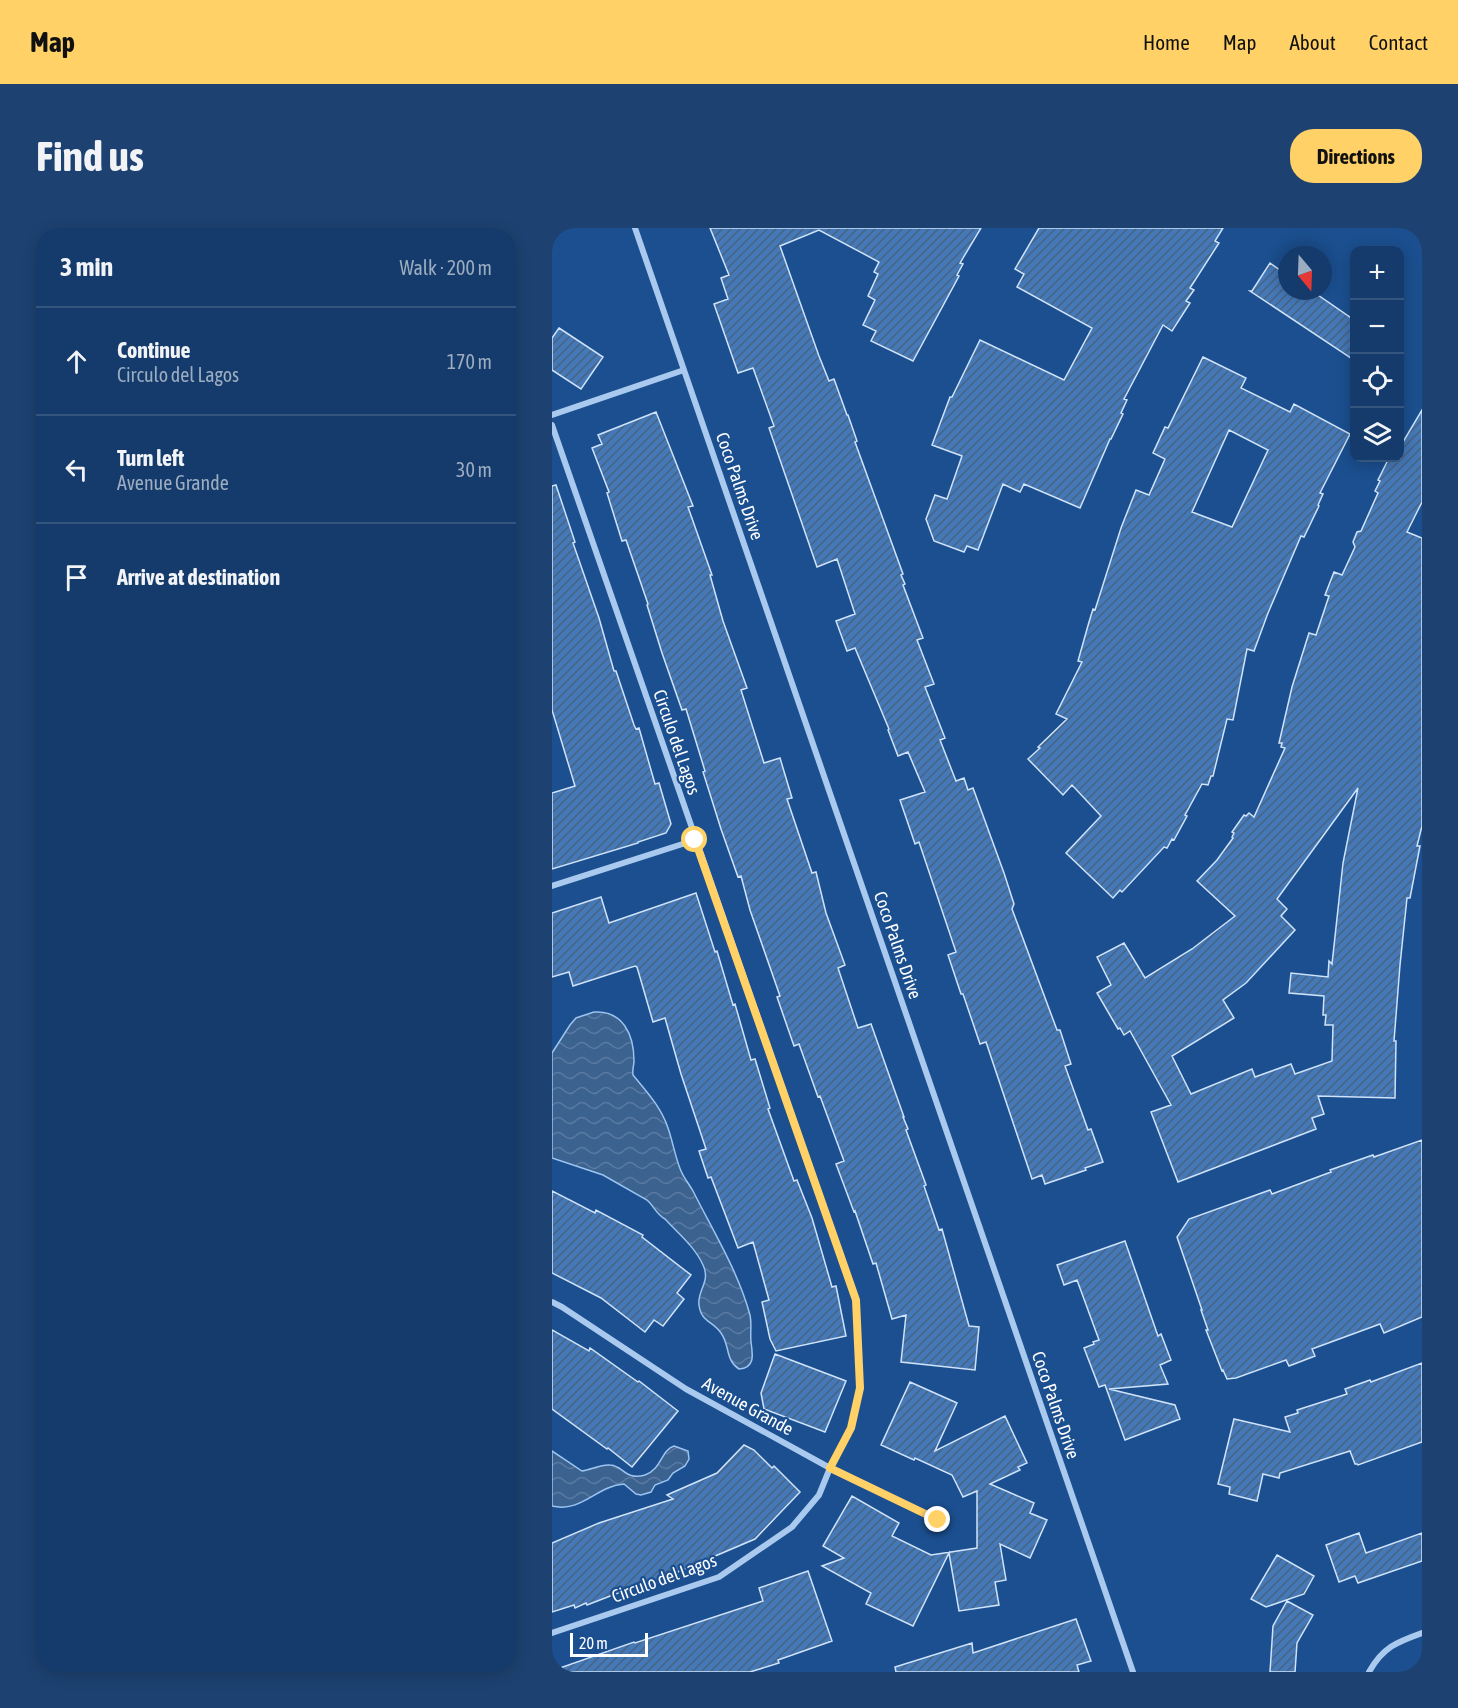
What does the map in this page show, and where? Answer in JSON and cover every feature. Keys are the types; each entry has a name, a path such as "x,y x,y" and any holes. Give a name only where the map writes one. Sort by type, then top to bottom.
{"street":[{"name":"Coco Palms Drive","path":"635,228 1132,1672"},
{"path":"552,415 684,370"},
{"name":"Circulo del Lagos","path":"552,425 856,1300 860,1388 851,1428 819,1495 792,1527 719,1576 552,1633"},
{"path":"552,886 695,840"},
{"name":"Avenue Grande","path":"552,1302 686,1389 830,1468 938,1520"},
{"path":"1369,1672 1377,1658 1398,1642 1422,1633"}],"water":[{"path":"594,1012 612,1015 625,1026 632,1042 633,1075 662,1113 681,1171 717,1236 739,1283 751,1322 752,1360 744,1368 739,1369 735,1365 721,1333 700,1311 699,1300 705,1281 705,1271 700,1258 686,1241 647,1200 603,1175 552,1158 552,1053 576,1018"},
{"path":"674,1446 688,1451 689,1459 685,1466 673,1473 668,1480 655,1485 651,1492 636,1494 624,1484 605,1489 572,1506 552,1506 552,1451 582,1471 610,1465 633,1476 638,1476 651,1472 666,1451"}],"building":[{"path":"710,228 981,228 960,263 963,264 957,275 959,276 913,361 871,341 876,331 863,325 875,300 868,296 878,274 874,272 879,262 819,230 780,246 829,381 834,379 848,415 857,441 855,442 903,574 901,575 905,584 903,585 923,638 917,640 934,684 925,687 945,738 940,740 956,781 964,778 968,790 973,788 1014,904 1012,909 1057,1030 1060,1030 1071,1064 1065,1066 1088,1130 1091,1129 1103,1162 1085,1168 1086,1170 1045,1184 1042,1175 1032,1179 986,1042 980,1044 963,994 961,994 948,955 956,952 919,842 915,844 900,800 925,792 908,752 898,756 855,648 847,651 836,621 855,614 837,559 817,567 769,428 774,426 753,368 738,373 714,304 728,299 721,278 729,275"},
{"path":"1039,228 1223,228 1215,241 1219,243 1190,288 1194,290 1186,301 1190,303 1172,331 1163,325 1124,399 1127,400 1121,413 1123,414 1080,508 1024,484 1020,492 1003,484 978,550 967,546 964,552 934,541 926,519 935,495 947,499 962,456 932,445 950,397 980,340 1064,380 1092,328 1017,287 1024,274 1015,269"},
{"path":"1270,263 1278,269 1278,300 1325,300 1350,317 1350,357 1250,291"},
{"path":"559,328 603,357 581,389 552,370 552,338"},
{"path":"1203,357 1246,378 1241,388 1290,412 1294,404 1350,434 1320,493 1323,494 1319,506 1304,537 1301,536 1254,651 1247,649 1233,720 1227,719 1213,776 1208,785 1202,784 1174,840 1172,839 1167,848 1164,847 1122,892 1120,890 1113,898 1066,853 1101,816 1072,785 1063,795 1028,759 1067,719 1056,714 1082,662 1078,661 1093,609 1095,610 1121,528 1136,490 1149,495 1165,459 1153,453 1165,427 1168,428","holes":["1229,430 1268,450 1232,527 1192,512"]},
{"path":"1422,410 1422,502 1407,532 1422,538 1422,826 1410,898 1407,898 1400,965 1394,1041 1396,1041 1395,1098 1318,1096 1324,1114 1312,1118 1316,1129 1178,1182 1151,1112 1171,1105 1130,1031 1124,1035 1120,1028 1118,1029 1097,993 1111,985 1097,957 1124,943 1145,978 1192,949 1235,916 1197,881 1217,860 1233,838 1234,833 1232,832 1244,815 1249,813 1254,817 1285,748 1281,747 1282,743 1279,743 1292,687 1309,633 1316,635 1329,596 1325,595 1334,572 1342,575 1355,547 1353,542 1357,532 1361,531 1378,493 1375,491 1380,481 1378,480 1387,462 1404,462 1404,440","holes":["1358,788 1343,863 1332,964 1329,961 1328,977 1291,973 1289,993 1324,996 1325,1025 1333,1025 1332,1061 1295,1074 1291,1064 1255,1077 1252,1069 1191,1094 1172,1056 1234,1018 1223,1000 1246,983 1295,930 1281,916 1287,909 1277,899"]},
{"path":"656,412 693,506 688,507 712,575 710,575 723,621 747,688 741,690 764,763 780,758 792,798 787,799 812,873 816,872 826,913 845,965 838,968 858,1028 871,1024 908,1129 906,1130 939,1230 942,1229 969,1326 979,1327 975,1370 901,1362 906,1315 892,1319 876,1263 873,1264 836,1164 844,1161 799,1044 794,1046 741,876 738,877 721,829 686,709 682,710 626,540 622,541 607,493 609,492 592,448 602,444 598,435"},
{"path":"556,485 614,671 616,671 634,725 636,729 639,728 655,784 659,783 671,824 666,833 552,869 552,793 575,786 552,710 552,486"},
{"path":"696,893 733,1005 735,1004 751,1060 755,1059 770,1108 768,1109 794,1181 797,1180 812,1218 832,1287 836,1286 846,1336 776,1351 770,1339 762,1302 769,1300 753,1242 738,1248 711,1177 708,1178 699,1151 706,1149 665,1018 653,1022 637,967 573,986 569,972 552,977 552,913 601,897 609,923"},
{"path":"1422,1140 1422,1317 1384,1333 1380,1324 1312,1349 1315,1356 1289,1366 1286,1360 1236,1378 1227,1379 1206,1330 1208,1330 1202,1310 1177,1237 1189,1219 1270,1190 1272,1194 1331,1172 1330,1170"},
{"path":"552,1191 595,1213 596,1210 643,1235 642,1237 691,1275 677,1293 684,1299 663,1326 654,1320 645,1332 601,1298 552,1273"},
{"path":"1125,1241 1158,1336 1161,1334 1171,1360 1160,1365 1168,1384 1109,1389 1175,1405 1180,1419 1125,1440 1105,1385 1099,1387 1084,1348 1099,1340 1077,1280 1064,1285 1057,1265"},
{"path":"552,1330 589,1351 590,1348 678,1411 632,1467 552,1409"},
{"path":"775,1354 846,1381 825,1432 764,1409 761,1393"},
{"path":"1422,1363 1422,1442 1358,1465 1355,1464 1350,1451 1280,1473 1279,1478 1263,1474 1257,1501 1229,1494 1230,1487 1218,1484 1234,1419 1290,1432 1285,1417 1298,1413 1297,1410 1347,1394 1345,1389"},
{"path":"910,1382 957,1403 935,1451 1005,1416 1027,1463 1018,1467 1020,1470 990,1484 1034,1503 1030,1513 1047,1520 1030,1558 1000,1544 1006,1580 995,1582 999,1605 959,1611 949,1553 913,1626 866,1604 871,1593 822,1566 844,1558 823,1546 852,1496 899,1523 892,1536 931,1555 977,1548 977,1491 963,1497 952,1475 881,1445"},
{"path":"744,1445 754,1450 772,1468 774,1466 800,1492 755,1539 638,1590 636,1586 587,1605 586,1603 575,1608 574,1605 552,1612 552,1543 599,1523 673,1499 667,1495 717,1473"},
{"path":"1359,1533 1366,1553 1422,1533 1422,1561 1358,1583 1355,1576 1339,1582 1326,1545"},
{"path":"1277,1555 1314,1576 1304,1594 1266,1607 1251,1599"},
{"path":"808,1571 832,1641 778,1660 779,1663 750,1672 557,1672 557,1669 634,1642 763,1601 759,1588"},
{"path":"1287,1601 1313,1615 1297,1643 1295,1672 1270,1672 1273,1626"},
{"path":"1076,1619 1091,1661 1077,1665 1079,1672 896,1672 895,1667 972,1643 973,1653"}],"route":[{"path":"695,840 856,1300 860,1388 851,1428 830,1468 938,1520"}]}
